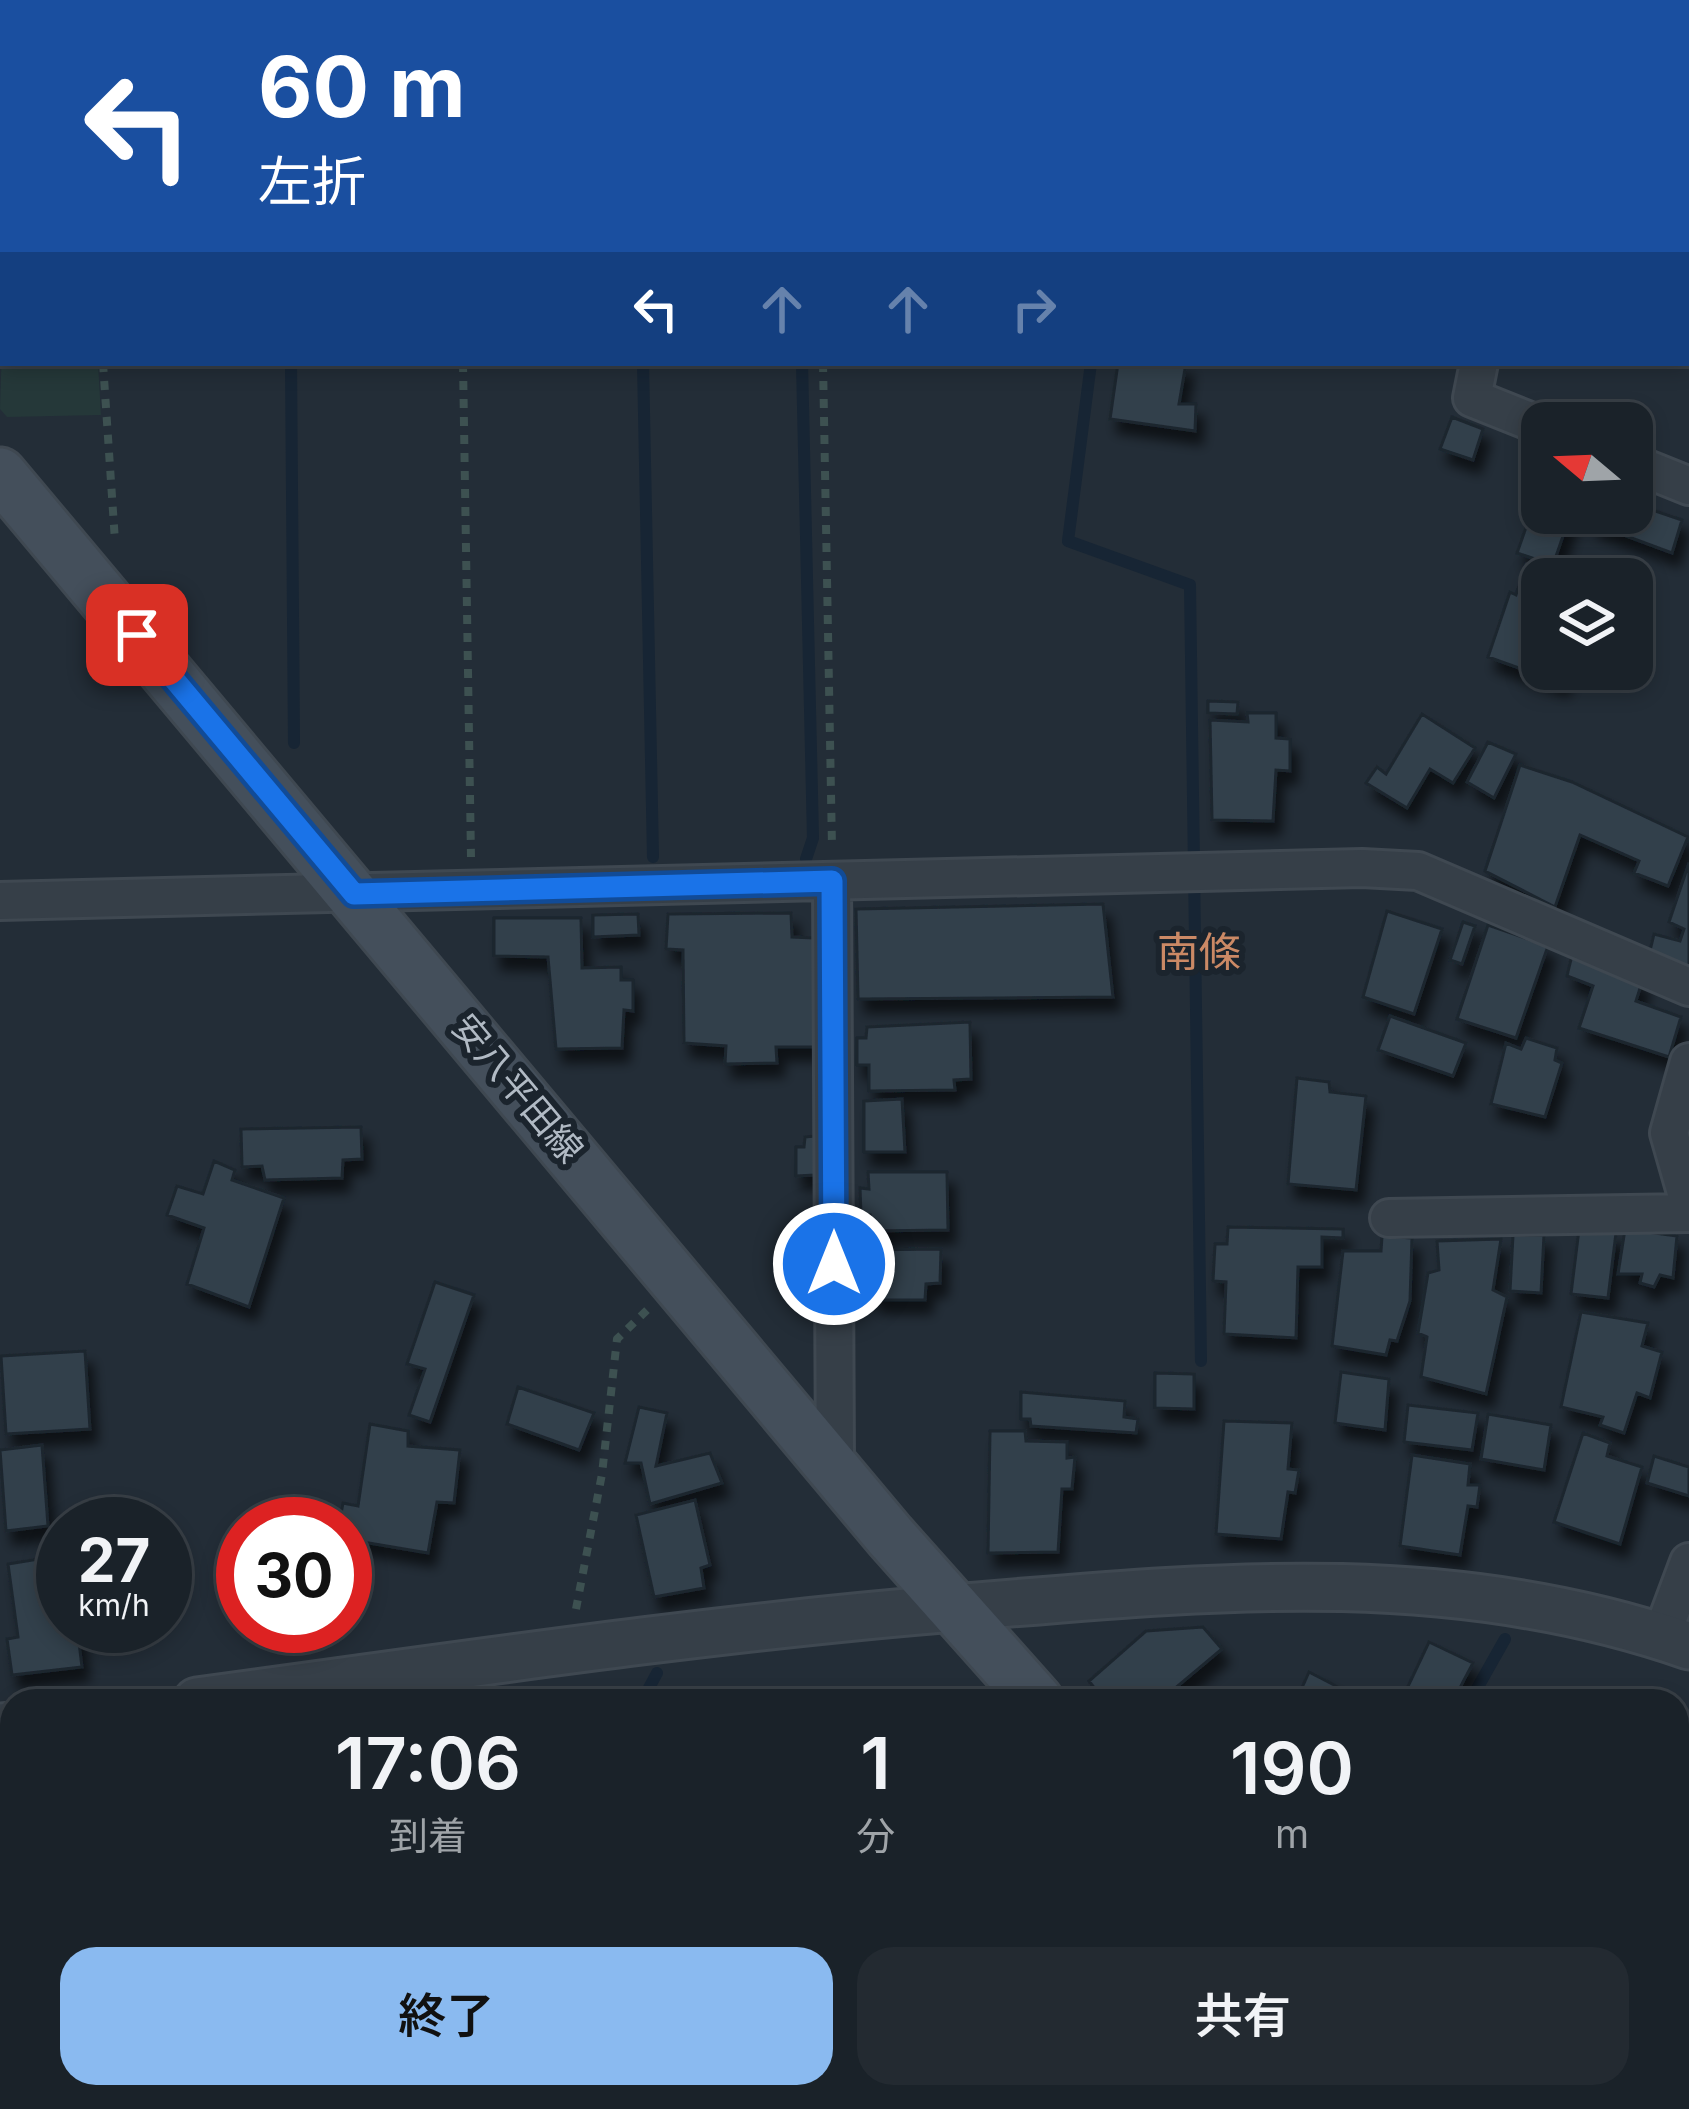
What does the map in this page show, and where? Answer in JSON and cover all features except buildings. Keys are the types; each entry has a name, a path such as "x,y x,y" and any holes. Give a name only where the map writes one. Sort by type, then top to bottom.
{"main road":[{"name":"安八平田線","path":"0,474 953,1608 1026,1689"}],"street":[{"path":"1478,366 1472,398 1521,418"},
{"path":"1653,471 1689,486"},
{"path":"0,901 1362,868 1418,872 1689,987"},
{"path":"832,881 835,1463"},
{"path":"1689,1062 1669,1133 1689,1202"},
{"path":"1390,1218 1689,1213"},
{"path":"298,1689 818,1618 1213,1587 1400,1588 1530,1601 1675,1642 1689,1562"}],"path":[{"path":"86,572 115,544 104,366"},
{"path":"463,366 472,888"},
{"path":"823,366 832,881"},
{"path":"568,1652 602,1474 617,1339 683,1283"}],"shaded area":[{"path":"1,366 98,366 101,415 7,417 0,409"}],"waterway":[{"path":"291,366 294,743"},
{"path":"643,366 653,857"},
{"path":"802,366 813,838 806,859"},
{"path":"1091,366 1068,541 1190,585 1201,1361"},
{"path":"1477,1689 1505,1639"},
{"path":"648,1689 657,1673"}],"district":[{"name":"南條","path":"1199,952"}],"route":[{"path":"137,635 354,894 832,881 834,1264"}]}
